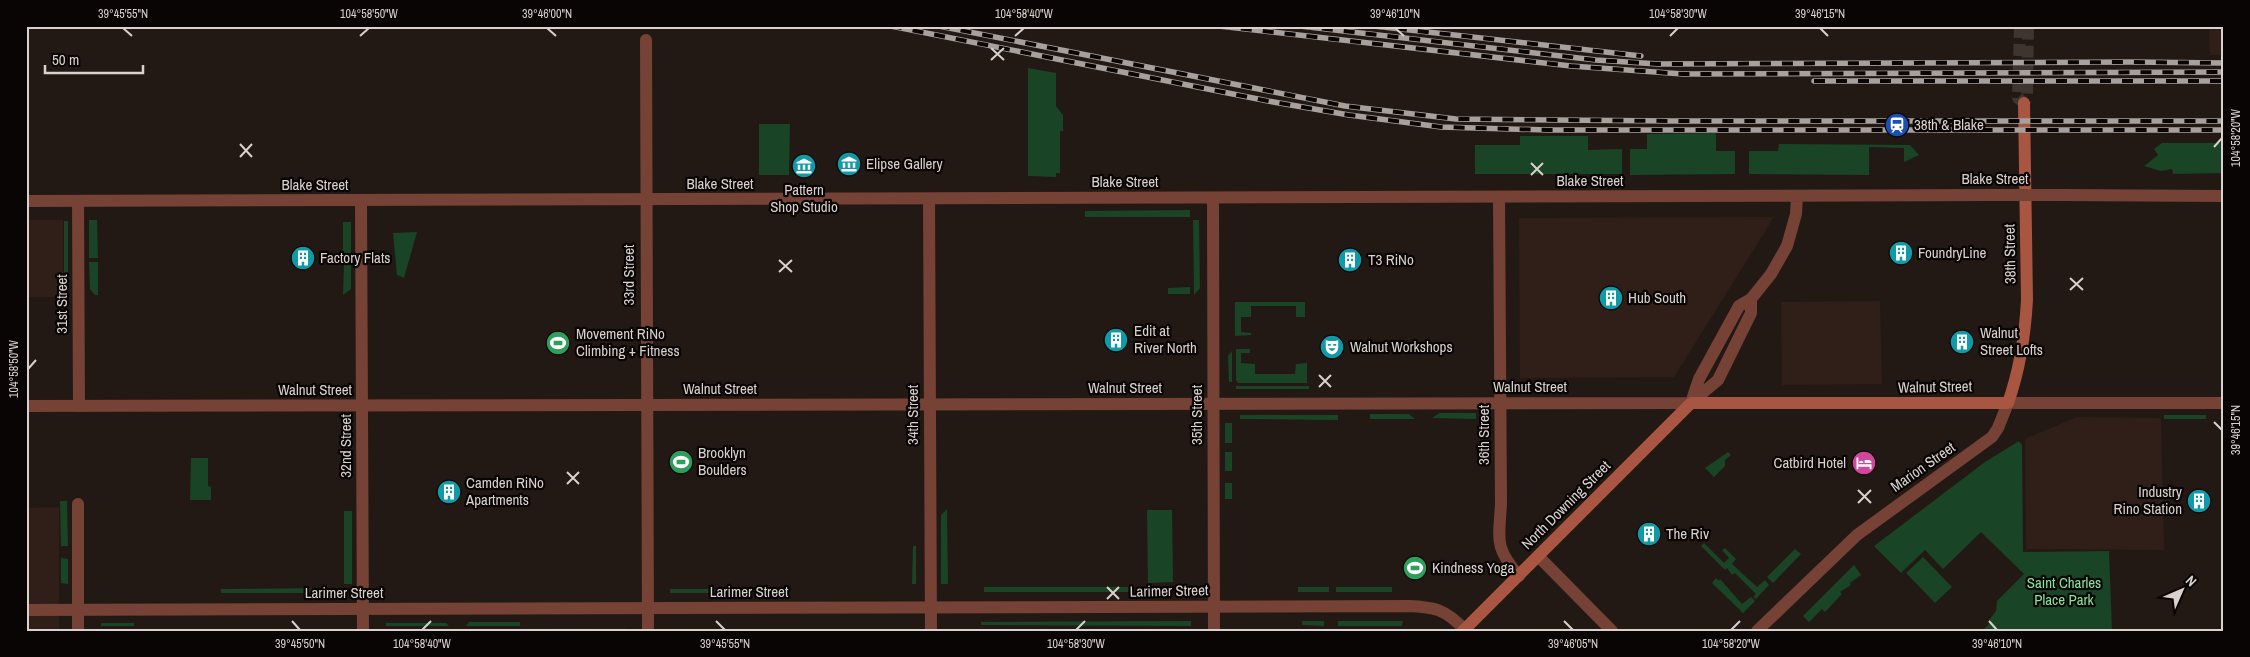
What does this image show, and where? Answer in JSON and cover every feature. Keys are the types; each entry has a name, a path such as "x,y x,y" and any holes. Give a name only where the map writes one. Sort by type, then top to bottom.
{"main road":[{"name":"38th Street","path":"2008,403 2020,368 2026,332 2024,103"},
{"name":"Walnut Street","path":"1691,403 2008,403"},
{"name":"North Downing Street","path":"1464,630 1691,403"}],"street":[{"name":"33rd Street","path":"646,40 645,200 648,631"},
{"name":"Blake Street","path":"26,202 1994,195 2224,196"},
{"name":"North Downing Street","path":"1691,403 1699,379 1739,306 1751,299 1771,274 1787,246 1796,214 1798,196"},
{"name":"36th Street","path":"1500,197 1499,540 1501,552 1519,576"},
{"name":"35th Street","path":"1213,198 1214,631"},
{"name":"34th Street","path":"928,200 931,631"},
{"name":"31st Street","path":"78,201 79,406"},
{"name":"32nd Street","path":"361,201 363,631"},
{"name":"Walnut Street","path":"26,406 1691,403"},
{"name":"Walnut Street","path":"2008,403 2224,403"},
{"name":"Marion Street","path":"1757,631 1857,535 1992,437 1998,428 2008,403"},
{"path":"78,504 78,631"},
{"path":"1538,556 1612,631"},
{"name":"Larimer Street","path":"26,610 1427,607 1445,612 1464,630"}],"shaded area":[{"path":"2209,26 2224,26 2224,55 2210,55"},
{"name":"Hub South","path":"1774,217 1674,377 1520,378 1519,218"},
{"path":"26,220 63,220 63,297 26,297"},
{"path":"1880,301 1882,384 1782,385 1781,302"},
{"path":"2077,417 2161,418 2164,550 2026,549 2025,439"},
{"path":"59,507 59,631 26,631 26,508"},
{"path":"626,628 626,631 387,631 387,629"}],"green space":[{"path":"1028,68 1056,73 1056,106 1063,115 1063,131 1060,131 1060,173 1056,173 1056,177 1028,176"},
{"path":"759,124 790,124 789,175 759,175"},
{"path":"1716,133 1716,151 1735,151 1735,174 1630,175 1630,149 1647,149 1647,134"},
{"path":"1520,136 1588,136 1588,150 1622,149 1622,174 1475,174 1475,145 1520,145"},
{"path":"2162,143 2224,143 2224,173 2173,174 2172,169 2161,171 2144,166 2158,155 2154,149"},
{"path":"1779,144 1910,145 1919,155 1904,162 1904,148 1869,147 1869,175 1749,174 1749,151 1778,151"},
{"path":"1190,210 1190,217 1085,217 1085,211"},
{"path":"89,220 97,220 98,258 89,258"},
{"path":"1193,220 1199,220 1200,288 1194,295"},
{"path":"64,221 68,221 68,296 64,296"},
{"path":"343,222 351,222 351,254 343,254"},
{"path":"417,232 404,278 397,275 393,233"},
{"path":"89,262 98,262 98,295 95,295 90,289"},
{"path":"344,265 351,265 351,289 343,295"},
{"path":"1190,287 1190,294 1168,294 1168,288"},
{"path":"1235,302 1305,302 1305,317 1296,317 1296,306 1251,306 1251,317 1241,317 1241,332 1251,333 1251,335 1235,336"},
{"path":"1236,349 1250,349 1250,353 1241,353 1241,363 1255,364 1255,374 1295,374 1296,364 1307,363 1307,383 1238,383 1236,380"},
{"path":"1232,351 1232,382 1229,382 1228,356"},
{"path":"1236,386 1309,386 1309,389 1236,389"},
{"path":"1440,413 1476,413 1476,419 1432,418"},
{"path":"1370,414 1409,414 1415,419 1370,419"},
{"path":"1240,415 1338,415 1338,420 1240,419"},
{"path":"2164,415 2206,415 2206,419 2164,419"},
{"path":"1225,423 1232,423 1232,443 1225,443"},
{"name":"Saint Charles Place Park","path":"2019,441 2022,445 2023,552 2109,551 2112,631 1986,631 1984,629 1991,622 1989,620 1996,611 1997,601 2024,574 1981,532 1943,569 1925,550 1901,573 1874,546 1985,462"},
{"path":"1225,452 1232,452 1232,471 1225,471"},
{"path":"1728,452 1731,455 1725,460 1725,466 1714,477 1705,468"},
{"path":"191,458 208,458 208,486 211,487 211,500 190,500"},
{"path":"1225,483 1232,483 1232,499 1225,499"},
{"path":"60,501 67,501 68,546 61,546"},
{"path":"947,509 948,584 941,584 941,515"},
{"path":"1147,510 1172,510 1173,582 1148,583"},
{"path":"344,511 352,511 352,584 344,584"},
{"path":"1704,543 1724,563 1729,558 1722,550 1725,548 1736,559 1732,564 1757,587 1765,580 1769,585 1756,599 1753,597 1756,594 1735,573 1732,575 1727,568 1725,570 1701,546"},
{"path":"913,546 916,546 916,584 912,584"},
{"path":"1795,549 1801,554 1773,583 1767,577"},
{"path":"1923,557 1952,587 1935,603 1906,573"},
{"path":"61,558 68,559 68,584 61,583"},
{"path":"1854,565 1861,575 1840,592 1842,594 1825,612 1822,609 1809,622 1803,616"},
{"path":"1716,578 1719,581 1720,579 1742,604 1751,597 1755,601 1743,613 1712,583"},
{"path":"984,587 1132,587 1130,592 984,592"},
{"path":"1298,587 1329,587 1329,592 1298,592"},
{"path":"1336,587 1392,587 1392,592 1336,592"},
{"path":"332,588 332,593 221,593 221,589"},
{"path":"670,589 730,589 733,593 670,593"},
{"path":"1191,621 1191,626 981,625 981,622"},
{"path":"1302,621 1324,621 1324,626 1302,625"},
{"path":"1338,621 1403,621 1402,626 1338,626"},
{"path":"469,622 520,622 520,626 466,626"},
{"path":"101,623 134,623 134,626 101,626"},
{"path":"386,623 446,623 449,626 386,626"}],"tunnel":[{"path":"2020,26 2018,98 2024,103 2027,98 2028,26"}],"railway":[{"path":"891,26 1268,101 1349,115 1441,127 1547,130 2224,130"},
{"path":"939,26 1345,106 1456,119 2224,121"},
{"path":"1219,26 1571,66 1683,74 2224,72"},
{"path":"1300,26 1596,60 1658,64 2224,63"},
{"path":"1374,26 1641,56"},
{"path":"1814,81 2224,81"}],"place":[{"name":"38th & Blake","path":"1897,125"},
{"name":"Elipse Gallery","path":"849,164"},
{"name":"Pattern Shop Studio","path":"804,166"},
{"name":"FoundryLine","path":"1901,253"},
{"name":"Factory Flats","path":"303,258"},
{"name":"T3 RiNo","path":"1350,260"},
{"name":"Hub South","path":"1611,298"},
{"name":"Edit at River North","path":"1116,340"},
{"name":"Walnut Street Lofts","path":"1962,342"},
{"name":"Movement RiNo Climbing + Fitness","path":"558,343"},
{"name":"Walnut Workshops","path":"1332,347"},
{"name":"Brooklyn Boulders","path":"681,462"},
{"name":"Catbird Hotel","path":"1864,463"},
{"name":"Camden RiNo Apartments","path":"449,492"},
{"name":"Industry Rino Station","path":"2199,501"},
{"name":"The Riv","path":"1649,534"},
{"name":"Kindness Yoga","path":"1415,568"}]}
